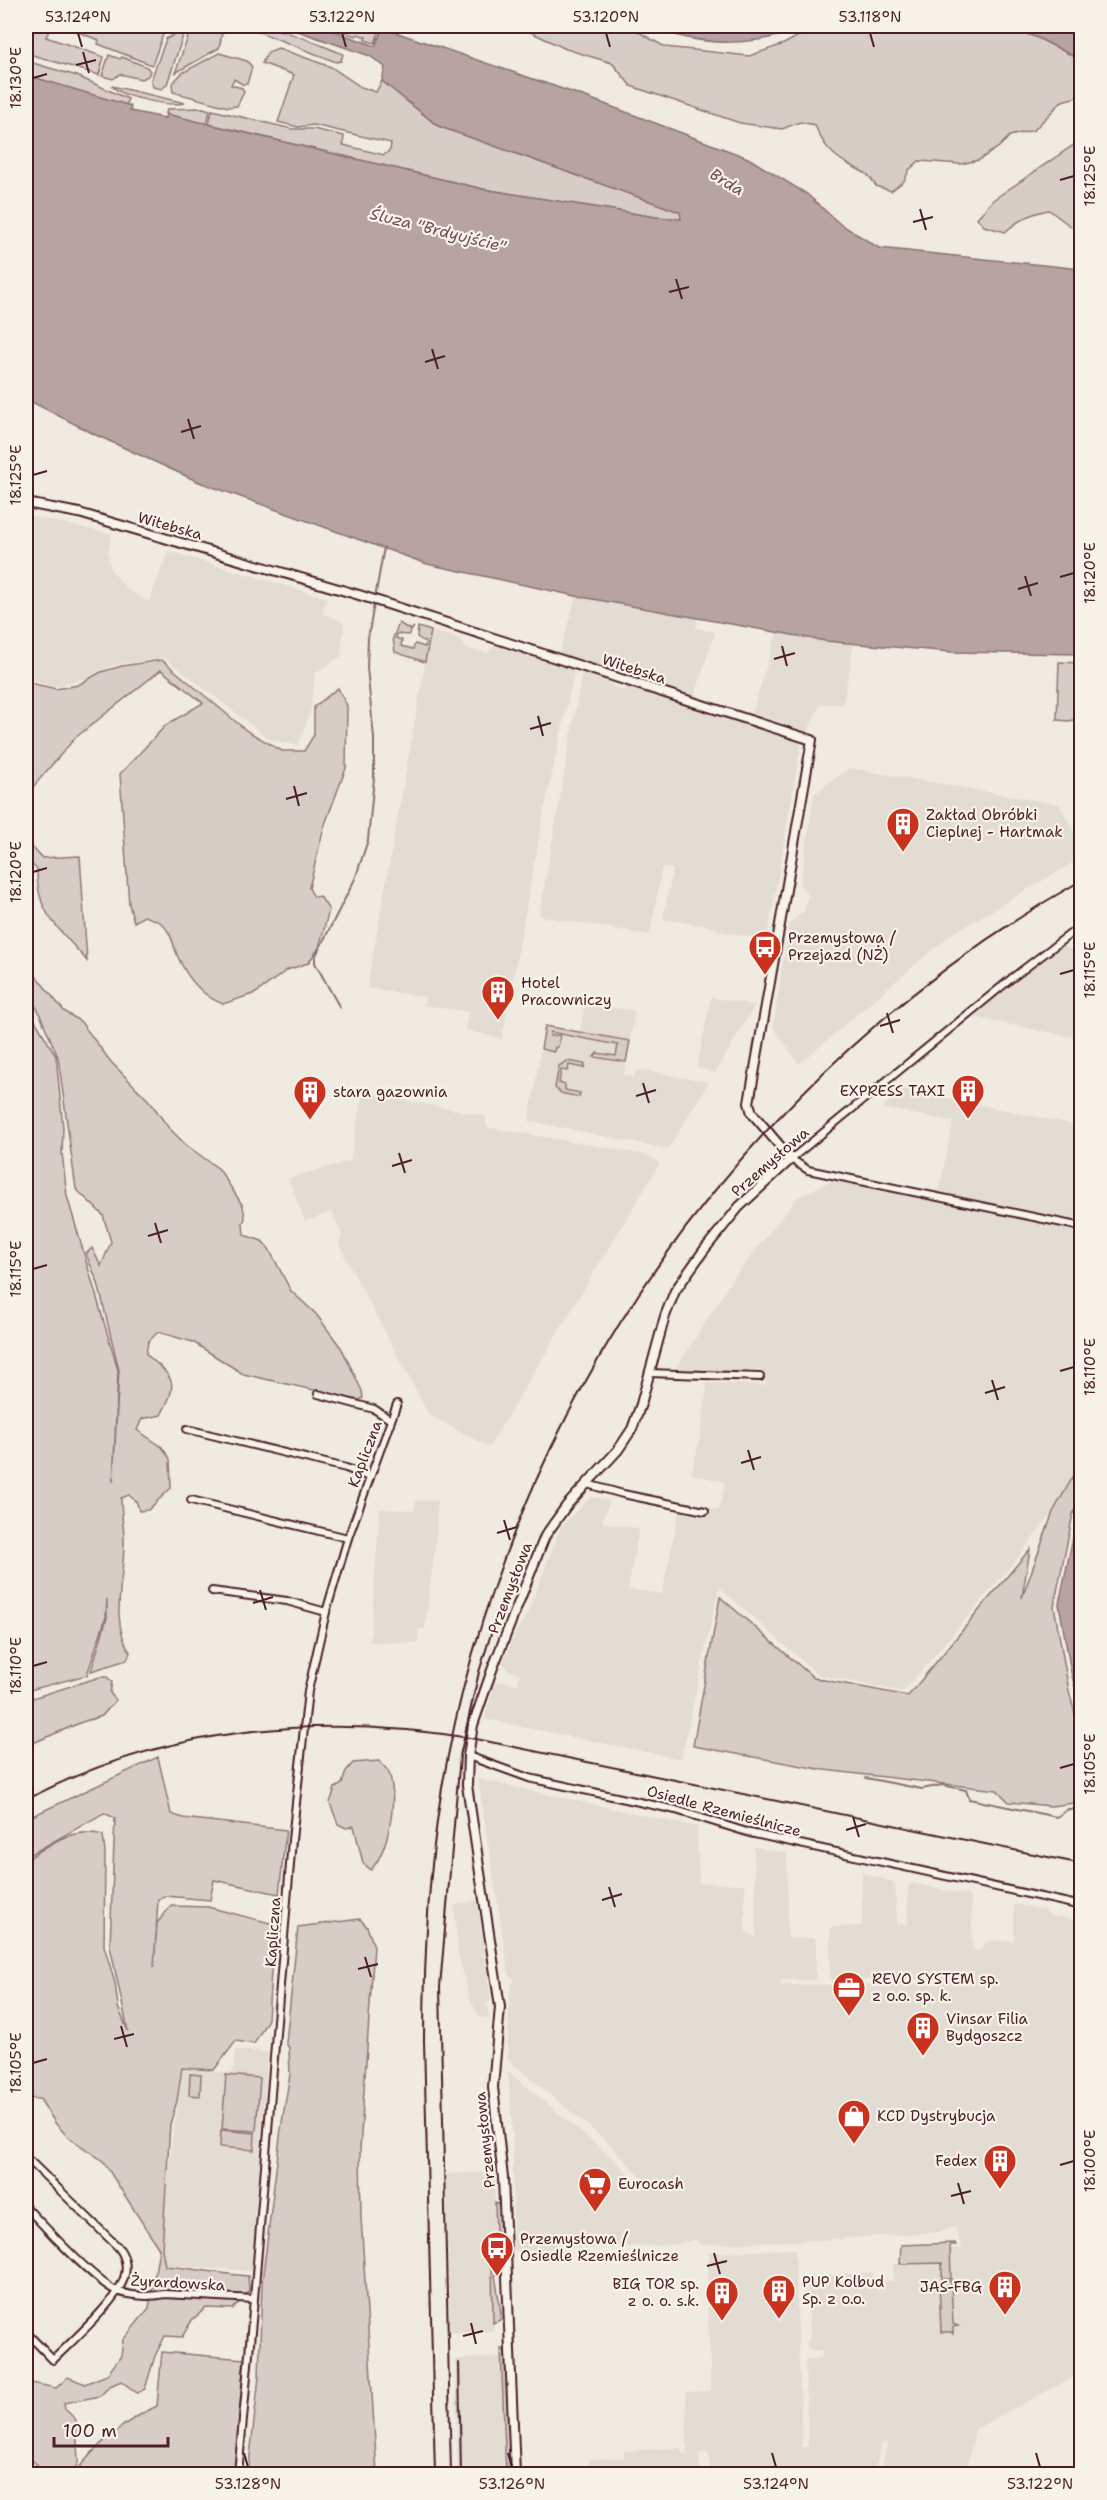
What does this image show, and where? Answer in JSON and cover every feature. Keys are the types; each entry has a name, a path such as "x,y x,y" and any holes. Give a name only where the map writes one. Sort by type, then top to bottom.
{"main road":[{"path":"26,2467 31,2475"}],"street":[{"name":"Witebska","path":"26,503 80,513 386,603 812,740 749,1103 752,1113 791,1159"},
{"name":"Przemysłowa","path":"514,2475 503,2178 492,2087 500,2007 468,1796 468,1756 473,1725 489,1679 534,1559 550,1527 626,1441 637,1417 665,1316 682,1280 739,1207 791,1159 1012,978 1082,925"},
{"path":"791,1159 808,1170 1082,1227"},
{"path":"649,1373 760,1377"},
{"path":"318,1394 374,1409 391,1420"},
{"name":"Kapliczna","path":"238,2475 295,1802 308,1691 326,1612 348,1538 397,1404"},
{"path":"187,1429 346,1468 369,1477"},
{"path":"587,1484 705,1512"},
{"path":"191,1500 348,1538"},
{"path":"212,1590 287,1600 326,1612"},
{"name":"Osiedle Rzemieślnicze","path":"468,1756 529,1778 676,1810 750,1833 1082,1906"},
{"path":"26,2164 30,2161 122,2252 126,2271 117,2292 53,2360 26,2332"},
{"name":"Żyrardowska","path":"26,2207 92,2272 117,2292 154,2296 165,2294 254,2299"}],"shaded area":[{"path":"26,26 51,26 46,37 104,57 99,75 26,53"},
{"path":"62,26 157,26 165,29 152,65 98,44 99,40"},
{"path":"192,26 204,26 204,28 222,34 219,48 175,73"},
{"path":"244,26 270,28 294,35 343,54 341,61 336,62"},
{"path":"327,26 381,26 375,43 365,40 366,37 358,34 356,36"},
{"path":"518,26 628,26 665,47 749,56 784,44 816,26 1006,26 1038,38 1081,60 1081,96 1062,101 1034,130 1010,136 999,147 979,160 961,164 919,161 909,170 904,181 891,191 876,186 867,174 837,157 824,143 815,125 800,122 782,129 740,123 631,86 612,63 566,49"},
{"path":"177,33 183,36 167,84 162,89 153,87 151,80 166,39"},
{"path":"278,48 331,67 361,87 376,92 382,81 438,126 681,212 681,219 483,189 209,124 212,110 292,129 313,129 344,136 343,145 384,155 390,150 391,143 314,125 298,127 278,122 294,75 262,63 268,52"},
{"path":"219,53 247,61 252,67 247,84 234,79 231,85 242,88 244,92 237,106 228,107 173,92 172,84 182,73"},
{"path":"109,55 120,59 122,57 147,67 150,71 148,76 141,79 120,74 113,79 102,76"},
{"path":"26,61 77,76 128,99 126,105 26,75"},
{"path":"112,86 185,103 168,104 146,100 125,94"},
{"path":"203,108 210,110 207,124 166,114 167,109"},
{"path":"1081,140 1081,234 1049,210 1026,218 1005,232 984,226 977,218 993,200"},
{"path":"26,515 112,534 108,553 111,570 127,589 149,602 168,551 327,598 322,614 336,618 344,624 341,656 315,674 311,709 298,746 269,739 165,658 120,664 100,670 88,678 52,687 26,678"},
{"path":"576,597 698,618 696,628 715,632 695,696 559,654"},
{"path":"399,623 410,630 414,627 408,635 397,634 396,638 402,640 401,646 413,649 415,644 425,647 426,643 417,637 418,627 431,631 425,662 395,652 393,638"},
{"path":"431,631 460,639 465,648 487,653 495,646 572,669 574,673 544,811 502,1039 465,1030 468,1012 424,1005 425,997 367,988"},
{"path":"777,632 854,644 843,704 820,704 808,732 752,713"},
{"path":"162,660 247,731 282,751 304,751 314,735 314,707 338,688 347,706 346,768 324,827 309,888 314,897 320,896 329,910 319,948 308,963 287,970 256,993 223,1004 208,996 191,979 178,957 170,935 161,923 144,916 134,922 129,904 120,774 166,725 203,703 161,670 75,738 26,795 26,682 56,689 78,685 101,672 122,666"},
{"path":"1059,662 1081,663 1081,718 1069,721 1057,720"},
{"path":"582,673 608,680 613,687 622,690 628,687 797,740 801,746 767,940 718,931 718,928 663,919 673,869 662,867 650,935 539,916"},
{"path":"849,768 1059,804 1081,845 1081,858 950,935 799,1064 773,1027 789,924 805,910 808,894 800,885 814,794"},
{"path":"26,840 42,858 80,856 87,961 59,930 45,910 38,885 37,869 26,860"},
{"path":"1063,946 1081,953 1081,1039 972,1017 1054,950"},
{"path":"28,966 64,1011 81,1022 111,1062 151,1103 168,1127 186,1145 219,1169 243,1206 244,1235 262,1241 269,1249 291,1291 316,1314 342,1349 362,1391 363,1398 358,1400 243,1374 193,1342 158,1332 148,1342 146,1354 168,1375 172,1387 161,1415 142,1419 137,1430 162,1447 170,1459 171,1488 148,1510 139,1511 137,1503 129,1495 121,1498 124,1550 119,1610 120,1625 130,1652 127,1660 91,1671 107,1618 107,1599 106,1617 87,1675 26,1691 26,1005 56,1056 67,1196 118,1370 113,1482 119,1370 98,1283 86,1254 92,1248 101,1266 111,1242 103,1215 76,1189 58,1057 38,1010 26,989 26,967"},
{"path":"711,997 755,1005 715,1073 697,1067"},
{"path":"585,1003 635,1011 624,1075 634,1077 636,1071 642,1070 709,1082 668,1149 529,1121 545,1026 580,1032"},
{"path":"545,1026 630,1041 626,1062 594,1057 597,1053 616,1056 618,1045 551,1032 550,1036 560,1035 558,1047 555,1047 554,1052 541,1049"},
{"path":"567,1061 585,1064 584,1068 569,1065 568,1071 561,1070 559,1083 565,1085 565,1090 580,1093 579,1097 561,1093 555,1088 559,1066"},
{"path":"900,1088 1081,1126 1081,1463 1053,1512 1011,1566 903,1692 818,1675 719,1587 681,1759 484,1719 495,1684 501,1681 518,1684 520,1673 508,1670 503,1663 515,1633 527,1614 561,1527 588,1499 591,1497 610,1500 602,1522 639,1529 628,1589 662,1594 679,1511 705,1517 708,1508 719,1510 725,1482 691,1474 700,1439 707,1387 705,1383 767,1385 760,1369 738,1373 675,1370 732,1280 797,1198 834,1179 913,1196 939,1190 953,1122 882,1108"},
{"path":"363,1092 486,1116 486,1127 648,1155 660,1163 489,1447 429,1415 344,1255 339,1243 342,1235 332,1212 305,1221 288,1178 350,1161"},
{"path":"1078,1468 1081,1469 1081,1500 1073,1514 1054,1606 1069,1691 1081,1736 1081,1802 1051,1806 1009,1802 997,1790 824,1770 693,1746 720,1597 814,1678 908,1696 1030,1549 1022,1598 1053,1512"},
{"path":"416,1501 437,1501 437,1529 425,1629 418,1629 418,1643 370,1642 380,1509 414,1510"},
{"path":"100,1677 107,1677 112,1682 110,1693 116,1700 102,1716 26,1746 26,1700"},
{"path":"158,1757 171,1814 183,1818 286,1830 279,1894 214,1880 210,1900 165,1896 158,1899 154,1967 157,1923 171,1906 208,1907 274,1924 268,2019 254,2044 236,2041 214,2070 182,2068 177,2101 170,2124 162,2249 165,2266 248,2276 249,2291 233,2309 206,2308 192,2320 182,2337 165,2336 155,2356 145,2389 137,2393 121,2381 110,2386 100,2396 64,2403 65,2409 76,2420 78,2463 72,2474 45,2474 26,2453 26,2382 56,2388 68,2377 85,2384 107,2375 121,2356 123,2340 149,2308 159,2249 103,2161 67,2136 56,2124 40,2099 26,2098 26,1860 62,1838 81,1833 103,1835 105,1853 104,1946 115,1983 118,2007 128,2031 110,1946 115,1818 104,1813 26,1857 26,1819"},
{"path":"379,1761 390,1776 393,1799 387,1838 371,1870 363,1863 354,1826 346,1828 338,1824 330,1803 335,1788 342,1784 346,1771 353,1763"},
{"path":"478,1779 697,1827 699,1883 745,1884 745,1931 756,1937 754,1847 787,1853 788,1938 816,1938 816,1980 781,1980 781,1985 940,1984 940,1979 834,1980 830,1977 830,1927 862,1926 862,1873 891,1881 895,1885 897,1925 908,1924 908,1887 912,1883 968,1895 971,1900 973,1950 981,1950 981,1947 989,1941 1014,1941 1014,1904 1045,1910 1050,1916 1081,1920 1081,2373 975,2429 966,2474 880,2474 888,2442 882,2443 874,2474 711,2474 708,2452 699,2453 700,2474 590,2474 589,2459 624,2458 624,2451 681,2448 682,2454 687,2454 686,2392 711,2391 707,2293 709,2253 795,2249 802,2447 808,2446 805,2361 822,2358 821,2350 808,2350 807,2341 810,2337 806,2276 873,2272 874,2281 893,2281 893,2264 900,2264 900,2249 962,2248 955,2227 941,2232 821,2240 700,2245 696,2239 674,2245 513,2251 513,2141 508,2071 618,2163 641,2187 642,2178 606,2141 507,2059 510,1987 515,1979 509,1976"},
{"path":"477,1900 491,2001 487,2004 489,2017 480,2018 470,2000 458,1953 454,1905"},
{"path":"360,1919 367,1927 374,1946 360,2149 361,2217 377,2474 248,2474 259,2377 262,2283 290,2074 289,2048 286,2043 298,1927"},
{"path":"235,2050 268,2052 251,2271 165,2265 161,2249 172,2140 183,2069 233,2073"},
{"path":"190,2074 201,2075 200,2096 189,2095"},
{"path":"226,2075 260,2078 256,2131 222,2129"},
{"path":"221,2130 255,2133 254,2150 220,2147"},
{"path":"494,2172 496,2233 492,2259 494,2331 450,2333 446,2174"},
{"path":"495,2202 500,2205 501,2242 498,2243 497,2274 495,2275 501,2313 500,2320 493,2323 492,2259 496,2233"},
{"path":"955,2243 956,2245 950,2245 951,2279 942,2279 942,2263 900,2264 901,2245"},
{"path":"951,2281 953,2324 958,2326 953,2327 953,2334 941,2332 939,2282"},
{"path":"501,2349 506,2352 510,2474 506,2474"},
{"path":"162,2352 244,2359 234,2474 74,2474 111,2435 133,2419 157,2406"},
{"path":"501,2357 506,2474 458,2474 455,2359"}],"water":[{"path":"283,26 321,26 375,46 383,28 586,97 748,158 807,194 840,224 879,248 1081,269 1081,654 951,652 825,641 576,596 427,564 199,482 96,435 26,399 26,75 131,106 130,111 165,118 166,114 483,189 681,219 680,212 438,126 382,81 385,67 370,56"},
{"path":"653,26 805,26 769,38 729,42 689,38"},
{"path":"1006,26 1081,26 1081,60 1038,38"},
{"path":"1081,1512 1081,1711 1071,1672 1059,1604 1076,1523"}],"waterway":[{"path":"340,1008 315,963 315,957 355,879 368,840 374,778 374,738 367,668 368,638 384,547"},
{"path":"866,1778 922,1789 942,1785 966,1790 969,1799 1057,1817 1068,1809 1082,1810"}],"railway":[{"path":"435,2474 424,2041 430,1883 442,1788 475,1647 522,1512 585,1383 660,1262 749,1151 849,1049 960,958 1082,880"},
{"path":"451,2474 440,1987 460,1756 479,1672 511,1570"},
{"path":"26,1800 78,1775 133,1756 189,1741 245,1732 303,1727 361,1727 419,1731 476,1739 1082,1864"},
{"path":"459,2363 461,2474"}],"place":[{"name":"Zakład Obróbki Cieplnej - Hartmak","path":"903,853"},
{"name":"Przemysłowa / Przejazd (NŻ)","path":"765,976"},
{"name":"Hotel Pracowniczy","path":"498,1021"},
{"name":"EXPRESS TAXI","path":"968,1120"},
{"name":"stara gazownia","path":"310,1121"},
{"name":"REVO SYSTEM sp. z o.o. sp. k.","path":"849,2017"},
{"name":"Vinsar Filia Bydgoszcz","path":"923,2057"},
{"name":"KCD Dystrybucja","path":"854,2145"},
{"name":"Fedex","path":"1000,2190"},
{"name":"Eurocash","path":"595,2213"},
{"name":"Przemysłowa / Osiedle Rzemieślnicze","path":"497,2277"},
{"name":"JAS-FBG","path":"1005,2316"},
{"name":"PUP Kolbud Sp. z o.o.","path":"779,2320"},
{"name":"BIG TOR sp. z o. o. s.k.","path":"722,2322"}],"water label":[{"name":"Brda","path":"727,182"},
{"name":"Śluza \"Brdyujście\"","path":"438,230"}]}
